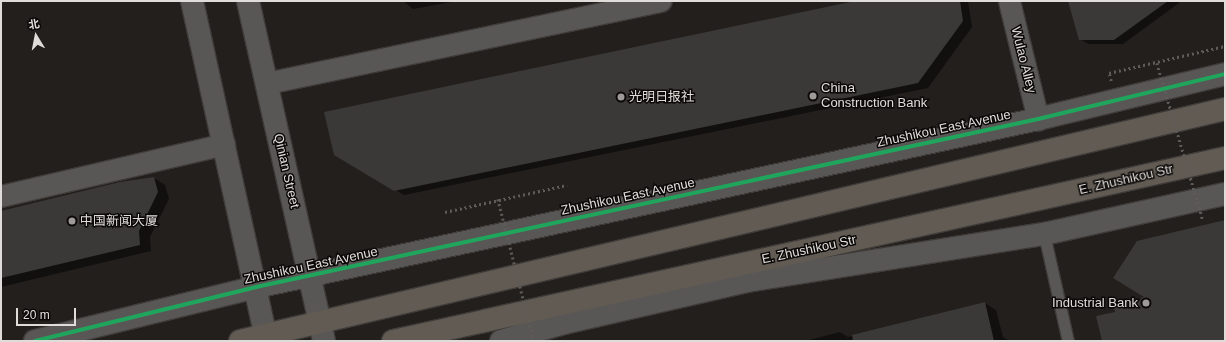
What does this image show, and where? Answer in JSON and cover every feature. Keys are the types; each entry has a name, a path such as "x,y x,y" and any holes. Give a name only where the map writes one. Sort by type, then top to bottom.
{"main road":[{"path":"240,341 322,332 1225,109"},
{"name":"E. Zhushikou Str","path":"393,341 1225,158"}],"street":[{"path":"192,1 267,338"},
{"name":"Qinian Street","path":"248,1 322,332"},
{"path":"267,83 661,1"},
{"name":"Wulao Alley","path":"1009,1 1038,119"},
{"name":"Zhushikou East Avenue","path":"35,341 256,287 1038,119 1225,74"},
{"path":"1,196 224,144"},
{"path":"501,341 564,323 747,281 1044,234 1225,194"}],"lane":[{"path":"1044,234 1068,341"}],"path":[{"path":"1109,73 1225,46"},
{"path":"1157,63 1203,220"},
{"path":"445,212 498,199 567,186"},
{"path":"498,199 534,341"}],"building":[{"name":"光明日报社","path":"855,1 960,1 963,21 918,83 394,191 334,155 324,112"},
{"path":"1068,1 1168,1 1114,40 1079,40"},
{"name":"中国新闻大厦","path":"154,177 158,192 139,231 140,245 1,278 1,211 120,182"},
{"path":"1225,220 1225,341 1102,341 1096,316 1115,312 1113,305 1144,297 1113,278 1137,241"},
{"path":"985,302 994,341 853,341 852,335"}],"cycle path":[{"path":"35,341 256,287 1038,119 1225,74"}],"place":[{"name":"China Construction Bank","path":"813,96"},
{"name":"光明日报社","path":"621,97"},
{"name":"中国新闻大厦","path":"72,221"},
{"name":"Industrial Bank","path":"1146,303"}]}
